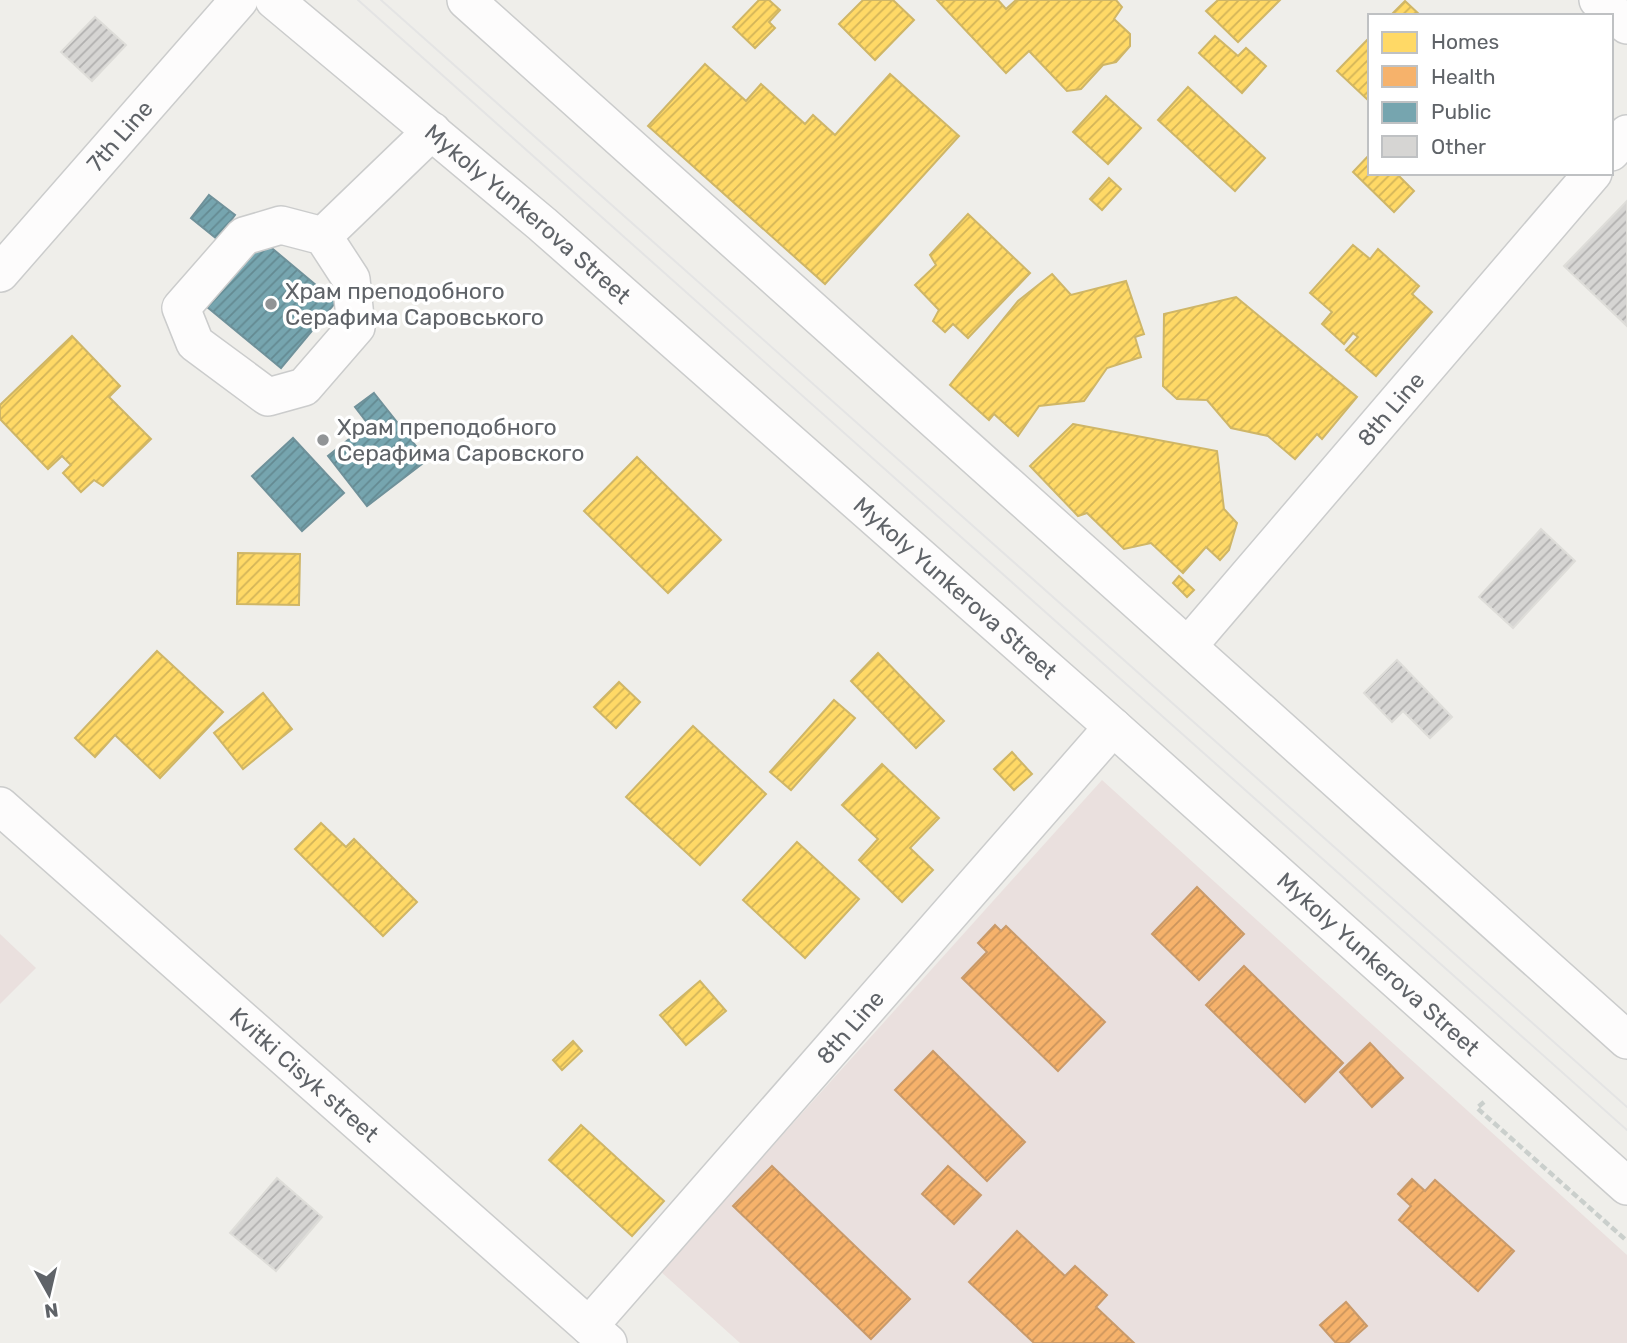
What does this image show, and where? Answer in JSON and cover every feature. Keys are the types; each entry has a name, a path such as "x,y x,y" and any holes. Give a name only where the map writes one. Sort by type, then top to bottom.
{"street":[{"name":"7th Line","path":"0,272 239,0"},
{"name":"Mykoly Yunkerova Street","path":"274,0 542,223 1627,1186"},
{"path":"466,0 1627,1040"},
{"path":"1598,0 1627,25"},
{"path":"323,236 432,131"},
{"path":"1613,150 1627,134"},
{"name":"8th Line","path":"1188,646 1591,175"},
{"path":"281,225 323,236 351,279 356,327 304,387 268,397 195,342 181,308 244,236 281,225"},
{"name":"8th Line","path":"599,1334 1113,727"},
{"name":"Kvitki Cisyk street","path":"0,806 599,1334"}],"shaded area":[{"path":"1102,780 1627,1255 1627,1343 740,1343 660,1271"},
{"path":"0,934 36,968 0,1004"}],"building: Homes":[{"path":"759,0 769,0 780,10 769,22 775,28 755,48 733,27"},
{"path":"863,0 893,0 914,20 875,60 839,24"},
{"path":"937,0 998,0 1006,9 1016,0 1116,0 1122,7 1114,19 1130,34 1130,46 1116,62 1103,65 1081,89 1067,91 1029,51 1006,73"},
{"path":"1218,0 1280,0 1238,42 1206,11"},
{"path":"1405,1 1419,14 1392,14"},
{"path":"1215,36 1238,56 1246,48 1266,66 1242,93 1199,53"},
{"path":"1368,39 1368,100 1337,71"},
{"path":"705,64 746,101 761,84 805,124 813,115 835,135 890,74 959,136 825,284 648,126"},
{"path":"1188,87 1265,158 1235,191 1158,120"},
{"path":"1106,96 1141,128 1108,164 1073,132"},
{"path":"1368,156 1368,175 1398,175 1414,191 1394,212 1353,172"},
{"path":"1109,178 1121,189 1102,210 1090,199"},
{"path":"968,214 1030,273 968,338 953,324 945,332 933,321 939,310 915,285 936,265 930,255"},
{"path":"1353,245 1370,259 1378,249 1419,286 1412,294 1432,312 1376,376 1346,350 1358,337 1353,333 1344,344 1322,324 1332,312 1310,293"},
{"path":"1052,274 1071,295 1126,281 1144,334 1135,337 1141,357 1107,368 1084,401 1039,406 1018,436 994,414 989,420 950,385 1018,301"},
{"path":"1236,297 1357,397 1322,439 1317,434 1295,459 1268,436 1231,428 1207,400 1177,399 1163,386 1164,314"},
{"path":"72,336 120,386 109,397 151,439 103,486 94,480 81,492 63,473 71,465 62,456 48,469 0,419 0,405"},
{"path":"1073,424 1217,451 1224,509 1237,523 1229,550 1220,560 1206,547 1183,573 1151,543 1124,549 1087,513 1078,516 1030,466"},
{"path":"637,457 721,540 668,593 584,511"},
{"path":"238,553 300,554 299,605 237,604"},
{"path":"1179,576 1194,590 1187,597 1173,583"},
{"path":"157,651 223,712 160,778 115,735 95,757 75,738"},
{"path":"878,653 944,721 916,748 851,681"},
{"path":"619,682 640,702 616,728 594,707"},
{"path":"263,693 292,729 243,769 214,733"},
{"path":"834,700 855,718 791,790 770,772"},
{"path":"693,726 766,794 700,865 626,797"},
{"path":"1012,752 1032,774 1014,790 994,769"},
{"path":"882,764 939,818 910,848 933,870 902,902 859,860 878,839 842,805"},
{"path":"321,823 346,847 354,839 417,902 383,936 295,849"},
{"path":"797,842 859,899 805,958 743,900"},
{"path":"700,981 726,1011 686,1045 660,1015"},
{"path":"573,1041 582,1051 562,1070 553,1060"},
{"path":"581,1125 664,1201 632,1236 549,1160"}],"building: Health":[{"path":"1197,887 1244,934 1199,980 1152,934"},
{"path":"995,925 1001,931 1006,926 1105,1022 1058,1071 962,978 987,952 978,943"},
{"path":"1244,966 1343,1063 1305,1102 1206,1005"},
{"path":"1370,1043 1403,1078 1372,1107 1340,1072"},
{"path":"933,1051 1025,1142 987,1181 895,1090"},
{"path":"772,1166 910,1299 871,1339 733,1206"},
{"path":"948,1166 981,1195 954,1224 922,1194"},
{"path":"1412,1179 1425,1191 1435,1180 1514,1251 1478,1291 1399,1220 1411,1206 1398,1194"},
{"path":"1017,1231 1065,1276 1075,1266 1107,1295 1096,1307 1134,1343 1034,1343 969,1282"},
{"path":"1346,1302 1367,1326 1348,1343 1336,1343 1320,1325"}],"building: Public":[{"path":"209,195 235,215 217,239 191,218"},
{"name":"Храм преподобного Серафима Саровського","path":"261,239 336,302 281,368 206,306"},
{"path":"374,393 427,460 367,506 328,456 368,424 355,407"},
{"path":"293,438 344,493 302,531 252,476"}],"building: Other":[{"path":"95,17 126,45 92,81 61,52"},
{"path":"1627,201 1627,326 1564,266"},
{"path":"1541,529 1575,561 1513,628 1479,597"},
{"path":"1397,660 1452,717 1430,738 1403,711 1392,722 1364,693"},
{"path":"277,1178 322,1217 276,1271 230,1233"}],"tram line":[{"path":"358,0 1627,1130"},
{"path":"381,0 1627,1107"}],"place":[{"name":"Храм преподобного Серафима Саровського","path":"271,304"},
{"name":"Храм преподобного Серафима Саровского","path":"323,440"}]}
